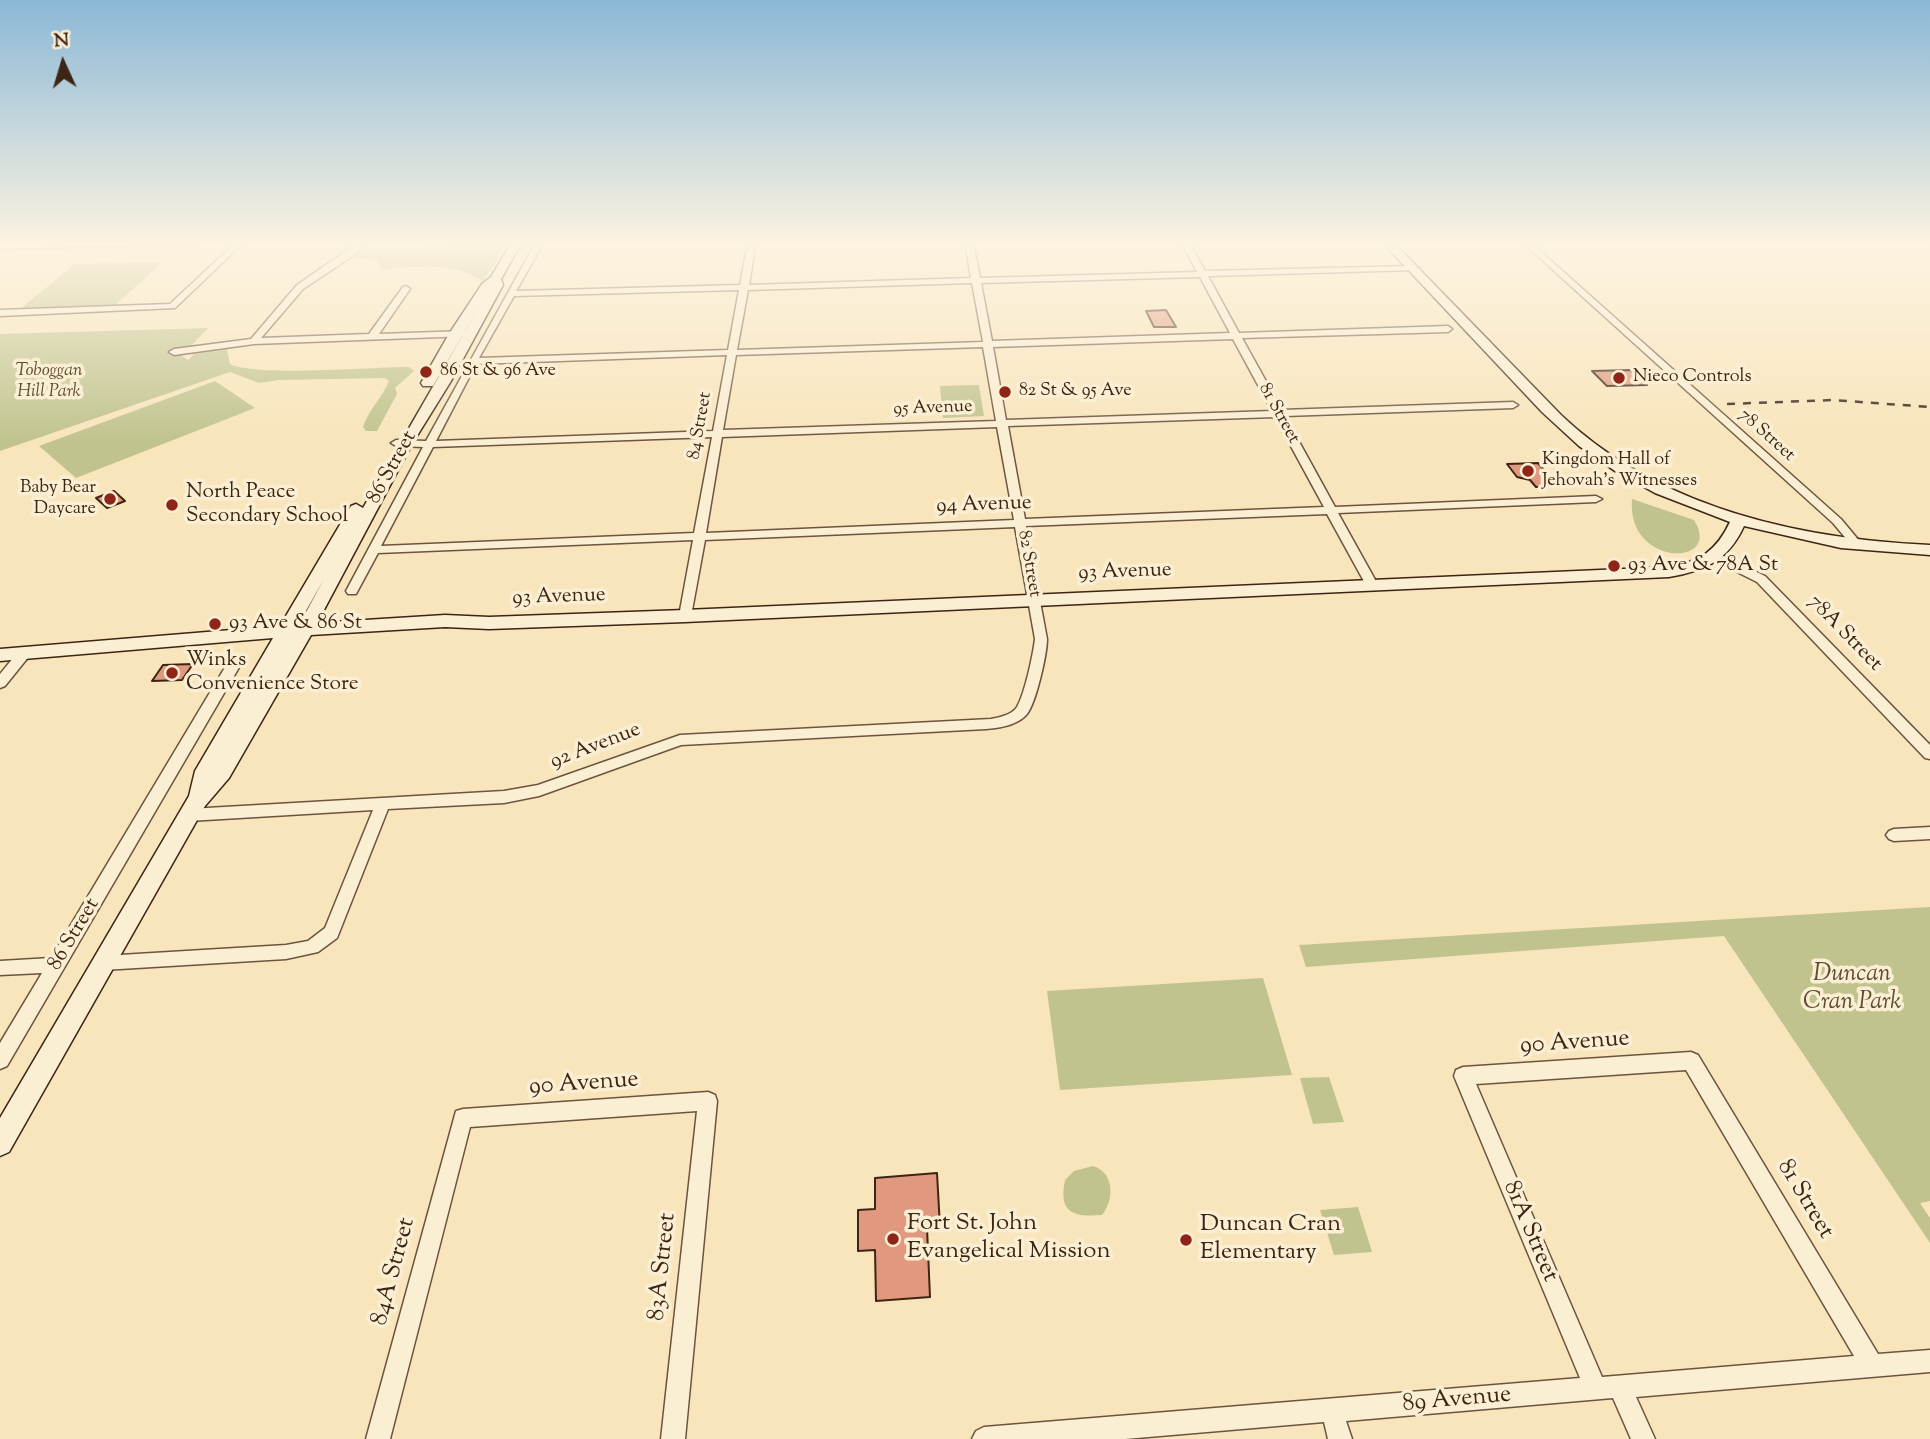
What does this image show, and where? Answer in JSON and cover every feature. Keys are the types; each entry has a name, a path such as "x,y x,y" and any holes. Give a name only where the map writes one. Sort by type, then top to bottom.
{"main road":[{"name":"86 Street","path":"401,443 455,334 471,309"},
{"name":"86 Street","path":"0,1143 194,807 222,773 291,637 401,443 484,309"},
{"path":"1452,309 1568,429 1606,459 1711,519 1722,551"},
{"path":"1646,481 1739,519 1788,532 1857,545 1930,550"},
{"path":"1722,551 1739,519"},
{"path":"1722,551 1744,533 1788,532"},
{"name":"93 Avenue","path":"0,656 65,656 489,623 1641,574 1687,569 1722,551"}],"street":[{"path":"0,313 95,309"},
{"path":"254,341 281,309"},
{"path":"372,337 392,309"},
{"name":"86 Street","path":"352,592 502,309"},
{"name":"84 Street","path":"685,616 740,309"},
{"name":"82 Street","path":"981,309 1042,647 1023,710 1017,717"},
{"name":"81 Street","path":"1221,309 1372,585"},
{"name":"78 Street","path":"1601,309 1837,521 1857,545"},
{"path":"473,361 1448,329"},
{"path":"174,352 254,341 471,334"},
{"name":"95 Avenue","path":"401,443 1513,405"},
{"name":"94 Avenue","path":"374,550 1596,499"},
{"name":"78A Street","path":"1722,551 1768,585 1930,754"},
{"path":"0,682 29,654"},
{"name":"86 Street","path":"0,1060 234,664"},
{"name":"92 Avenue","path":"194,807 383,804 523,794 680,740 999,723 1017,717"},
{"path":"103,963 286,952 312,947 331,933 383,804"},
{"path":"1894,835 1930,834"},
{"path":"0,968 58,965"},
{"name":"81 Street","path":"1691,1061 1872,1366"},
{"name":"90 Avenue","path":"1463,1076 1691,1061"},
{"name":"81A Street","path":"1463,1076 1596,1389"},
{"name":"90 Avenue","path":"463,1118 708,1101"},
{"name":"83A Street","path":"673,1439 708,1101"},
{"name":"84A Street","path":"379,1439 463,1118"},
{"name":"89 Avenue","path":"984,1439 1930,1361"},
{"path":"1620,1387 1643,1439"},
{"path":"1332,1412 1340,1439"}],"green space":[{"name":"Toboggan Hill Park","path":"208,328 182,356 188,360 194,354 227,349 230,364 243,368 288,371 409,367 414,371 395,388 397,394 377,431 366,431 363,427 389,381 385,378 279,380 259,383 230,372 0,451 0,334"},
{"path":"215,381 255,408 76,478 39,446"},
{"path":"979,385 984,416 943,418 940,386"},
{"path":"1632,499 1694,520 1700,535 1696,546 1686,552 1672,553 1657,548 1643,538 1634,522"},
{"name":"Duncan Cran Park","path":"1930,907 1930,1201 1920,1203 1930,1218 1930,1243 1724,936 1306,967 1299,945"},
{"path":"1263,978 1292,1075 1060,1090 1047,991"},
{"path":"1329,1077 1344,1122 1313,1124 1300,1078"},
{"path":"1093,1166 1100,1169 1109,1180 1109,1201 1102,1215 1076,1214 1066,1207 1063,1191 1065,1180 1074,1171"},
{"path":"1358,1207 1372,1252 1334,1255 1320,1210"}],"building":[{"path":"1166,310 1176,327 1154,327 1146,311"},
{"name":"Nieco Controls","path":"1631,370 1647,385 1607,386 1592,371"},
{"name":"Kingdom Hall of Jehovah's Witnesses","path":"1538,463 1558,486 1536,487 1530,480 1517,477 1507,464"},
{"name":"Baby Bear Daycare","path":"114,491 125,501 107,508 96,498"},
{"name":"Winks Convenience Store","path":"193,664 182,680 152,681 163,665"},
{"name":"Fort St. John Evangelical Mission","path":"937,1173 940,1227 927,1228 930,1297 876,1301 875,1250 858,1251 858,1210 875,1209 875,1178"}],"railway":[{"path":"1727,404 1833,400 1930,407"}],"place":[{"name":"86 St & 96 Ave","path":"426,372"},
{"name":"Nieco Controls","path":"1619,378"},
{"name":"82 St & 95 Ave","path":"1005,392"},
{"name":"Kingdom Hall of Jehovah's Witnesses","path":"1528,471"},
{"name":"Baby Bear Daycare","path":"110,499"},
{"name":"North Peace Secondary School","path":"172,505"},
{"name":"93 Ave & 78A St","path":"1614,566"},
{"name":"93 Ave & 86 St","path":"215,624"},
{"name":"Winks Convenience Store","path":"172,673"},
{"name":"Fort St. John Evangelical Mission","path":"893,1239"},
{"name":"Duncan Cran Elementary","path":"1186,1240"}]}
